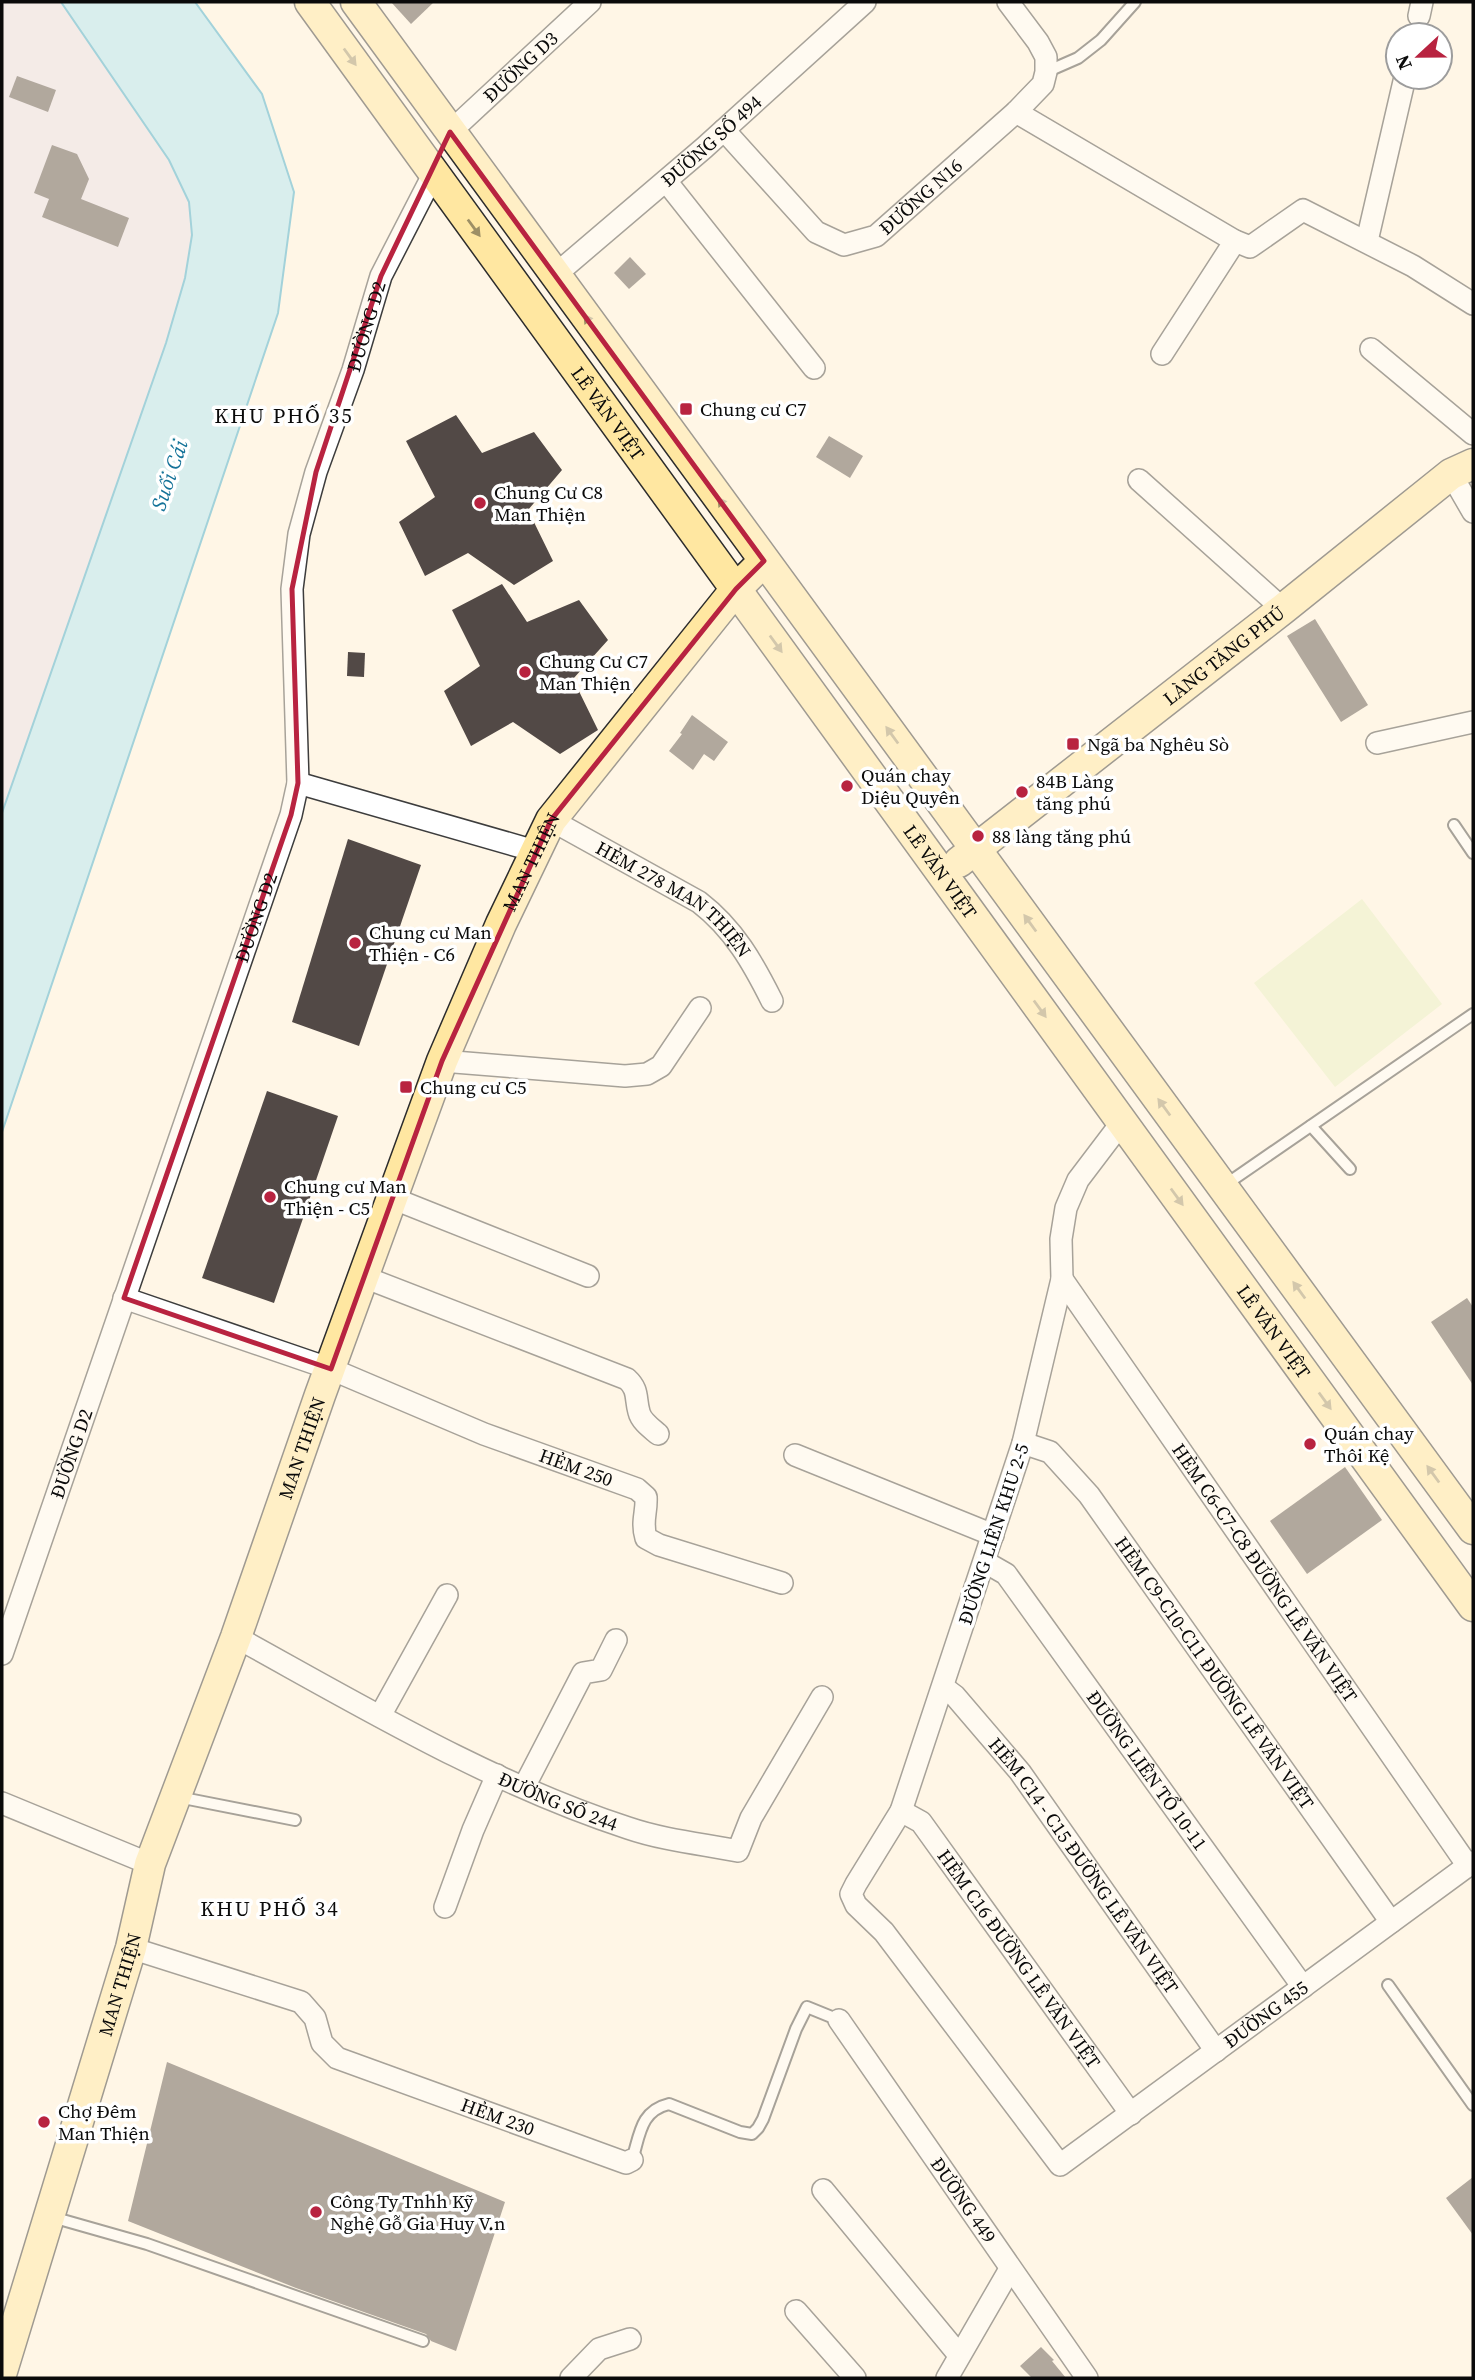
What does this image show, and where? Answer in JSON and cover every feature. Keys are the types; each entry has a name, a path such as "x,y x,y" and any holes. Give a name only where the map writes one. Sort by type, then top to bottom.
{"main road":[{"name":"LÊ VĂN VIỆT","path":"310,2 1473,1606"},
{"name":"LÊ VĂN VIỆT","path":"356,2 1473,1529"},
{"path":"434,173 450,132"},
{"name":"LÀNG TĂNG PHÚ","path":"943,875 1462,469"},
{"name":"MAN THIỆN","path":"2,2371 131,1948 150,1864 236,1637 442,1061 501,924 551,820 736,589 764,561"}],"street":[{"name":"ĐƯỜNG D3","path":"450,132 590,2"},
{"name":"ĐƯỜNG SỐ 494","path":"555,275 724,131 865,2"},
{"path":"1008,2 1038,42 1046,57 1046,72"},
{"name":"ĐƯỜNG N16","path":"724,131 816,232 844,245 876,236 1016,112 1043,84 1046,72"},
{"path":"1367,241 1402,91"},
{"path":"1016,112 1235,241 1250,247 1303,210 1472,298"},
{"name":"ĐƯỜNG D2","path":"2,1654 291,815 298,783 292,589 299,534 316,472 381,276 434,173"},
{"path":"666,181 814,368"},
{"path":"1162,354 1235,241"},
{"path":"1371,349 1473,434"},
{"path":"1462,469 1473,512"},
{"path":"1139,480 1283,609"},
{"path":"1377,743 1473,722"},
{"path":"298,783 535,851"},
{"name":"HẺM 278 MAN THIỆN","path":"551,820 699,902 719,917 744,948 772,1001"},
{"path":"442,1061 625,1076 647,1073 661,1066 699,1008"},
{"name":"ĐƯỜNG LIÊN KHU 2-5","path":"1060,2165 884,1932 856,1905 851,1894 901,1811 1023,1443 1062,1279 1062,1240 1066,1208 1077,1180 1122,1122"},
{"path":"392,1198 588,1276"},
{"path":"363,1277 627,1379 638,1393 642,1420 658,1434"},
{"name":"HẺM C6-C7-C8 ĐƯỜNG LÊ VĂN VIỆT","path":"1062,1279 1471,1864"},
{"path":"124,1298 331,1369"},
{"name":"HẺM 250","path":"331,1369 484,1434 638,1489 646,1497 647,1506 642,1524 646,1538 659,1545 782,1583"},
{"name":"HẺM C9-C10-C11 ĐƯỜNG LÊ VĂN VIỆT","path":"1023,1443 1050,1452 1089,1494 1391,1923"},
{"path":"795,1455 993,1535"},
{"name":"ĐƯỜNG LIÊN TỔ 10-11","path":"985,1562 1006,1574 1303,1987"},
{"path":"380,1716 447,1595"},
{"name":"ĐƯỜNG SỐ 244","path":"236,1637 380,1716 524,1787 630,1829 738,1851 751,1818 822,1697"},
{"path":"524,1787 583,1673 601,1670 616,1640"},
{"name":"HẺM C14 - C15 ĐƯỜNG LÊ VĂN VIỆT","path":"943,1687 955,1696 1020,1772 1216,2051"},
{"path":"445,1907 473,1830 497,1775"},
{"path":"2,1803 150,1864"},
{"name":"HẺM C16 ĐƯỜNG LÊ VĂN VIỆT","path":"901,1811 921,1822 1131,2114"},
{"name":"ĐƯỜNG 455","path":"1060,2165 1471,1864"},
{"name":"HẺM 230","path":"131,1948 301,2002 315,2018 321,2043 337,2058 625,2163 632,2160"},
{"name":"ĐƯỜNG 449","path":"839,2020 1087,2378"},
{"path":"823,2190 959,2355"},
{"path":"947,2378 1010,2269"},
{"path":"796,2311 855,2378"},
{"path":"571,2378 599,2349 630,2339"}],"lane":[{"path":"1046,72 1078,58 1101,40 1135,2"},
{"path":"1454,825 1473,853"},
{"path":"1223,1187 1473,1014"},
{"path":"1311,1126 1350,1169"},
{"path":"175,1796 295,1820"},
{"path":"1388,1985 1473,2105"},
{"name":"HẺM 230","path":"632,2160 647,2115 657,2107 669,2104 740,2132 752,2134 763,2119 796,2029 807,2007 839,2020"},
{"path":"49,2216 147,2245 423,2341"}],"highlighted area":[{"path":"450,132 764,561 736,589 551,820 442,1061 331,1369 124,1298 291,815 298,783 292,589 316,472 381,276"}],"shaded area":[{"path":"2,2 61,2 169,160 189,202 193,235 185,278 166,343 2,813"}],"green space":[{"path":"1362,899 1442,1004 1335,1087 1254,983"}],"water":[{"name":"Suối Cái","path":"61,2 195,2 262,94 294,192 278,313 2,1132 2,813 166,343 185,278 192,235 189,202 169,160"}],"building":[{"path":"391,2 434,2 411,24"},
{"path":"17,76 56,90 48,112 9,97"},
{"path":"52,145 77,154 89,179 81,199 129,218 118,247 42,217 49,199 34,193"},
{"path":"630,257 646,274 629,289 614,273"},
{"name":"Chung Cư C8 Man Thiện","path":"456,415 482,453 534,432 562,470 528,510 553,561 514,585 468,553 425,576 399,522 435,497 406,441"},
{"path":"829,436 863,456 850,478 816,457"},
{"name":"Chung Cư C7 Man Thiện","path":"502,584 527,622 579,600 608,640 573,679 598,730 560,754 513,722 471,746 444,691 480,666 452,610"},
{"path":"1315,619 1368,705 1341,722 1287,636"},
{"path":"348,652 365,653 364,677 347,676"},
{"path":"692,715 728,742 714,761 704,754 693,770 669,751"},
{"name":"Chung cư Man Thiện - C6","path":"348,839 421,865 359,1046 292,1022"},
{"name":"Chung cư Man Thiện - C5","path":"267,1091 338,1116 274,1303 202,1278"},
{"path":"1467,1298 1473,1307 1473,1385 1431,1322"},
{"path":"1345,1467 1382,1520 1307,1574 1270,1521"},
{"name":"Công Ty Tnhh Kỹ Nghệ Gỗ Gia Huy V.n","path":"167,2062 505,2202 456,2351 431,2341 426,2334 296,2288 128,2221"},
{"path":"1473,2177 1473,2235 1446,2198"},
{"path":"1041,2347 1066,2378 1032,2378 1020,2366"}],"place":[{"name":"Chung cư C7","path":"686,409"},
{"name":"Chung Cư C8 Man Thiện","path":"480,503"},
{"name":"Chung Cư C7 Man Thiện","path":"525,672"},
{"name":"Ngã ba Nghêu Sò","path":"1073,744"},
{"name":"Quán chay Diệu Quyên","path":"847,786"},
{"name":"84B Làng tăng phú","path":"1022,792"},
{"name":"88 làng tăng phú","path":"978,836"},
{"name":"Chung cư Man Thiện - C6","path":"355,943"},
{"name":"Chung cư C5","path":"406,1087"},
{"name":"Chung cư Man Thiện - C5","path":"270,1197"},
{"name":"Quán chay Thôi Kệ","path":"1310,1444"},
{"name":"Chợ Đêm Man Thiện","path":"44,2122"},
{"name":"Công Ty Tnhh Kỹ Nghệ Gỗ Gia Huy V.n","path":"316,2212"}],"district":[{"name":"KHU PHỐ 35","path":"284,415"},
{"name":"KHU PHỐ 34","path":"270,1908"}]}
